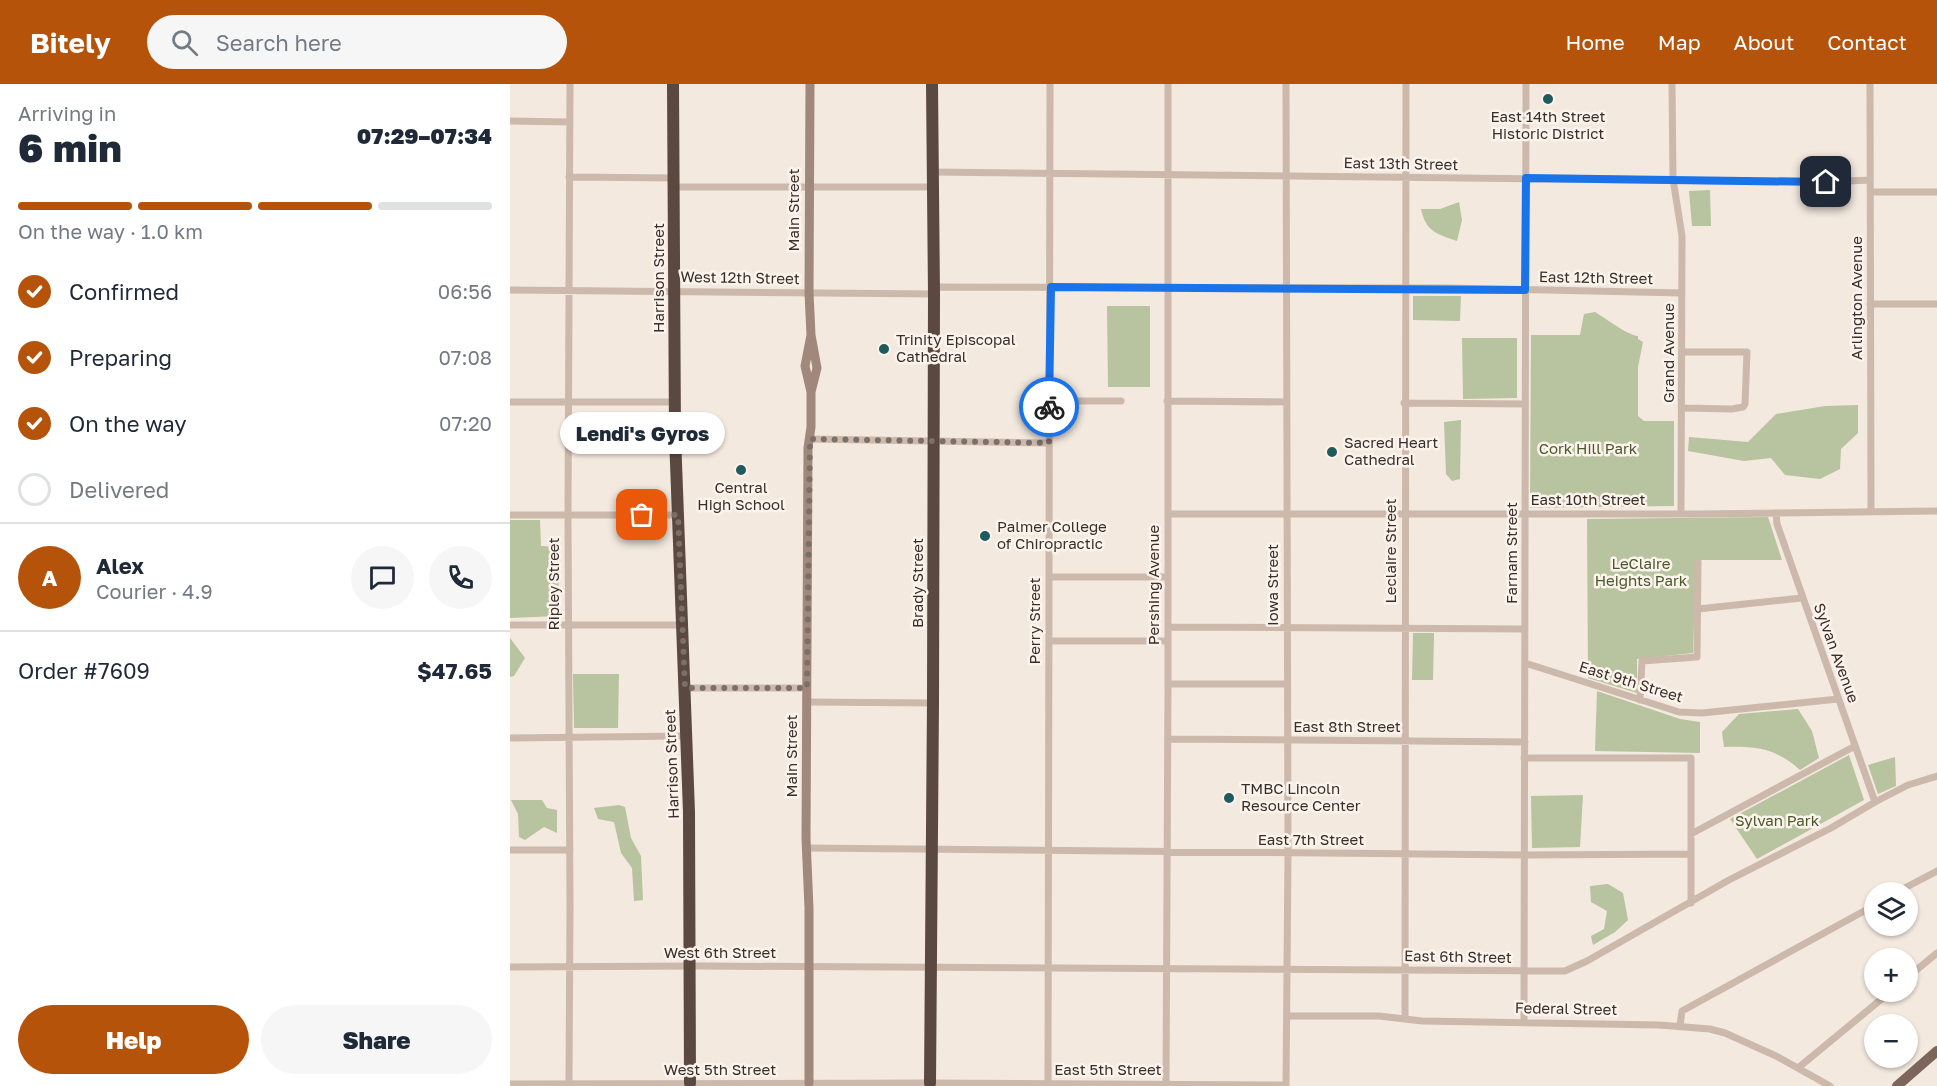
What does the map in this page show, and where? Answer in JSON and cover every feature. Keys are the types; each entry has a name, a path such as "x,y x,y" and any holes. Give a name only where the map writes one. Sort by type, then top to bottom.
{"highway":[{"name":"Harrison Street","path":"673,84 674,402 689,839 690,1083"},
{"name":"Brady Street","path":"930,1083 934,441 932,84"}],"main road":[{"path":"1897,1086 1937,1051"}],"street":[{"name":"Ripley Street","path":"568,1083 570,850 567,515 570,84"},
{"name":"Main Street","path":"809,1083 807,688 811,392 805,366 811,335 809,293 810,84"},
{"name":"Perry Street","path":"1048,1085 1050,84"},
{"name":"Pershing Avenue","path":"1166,1085 1168,84"},
{"name":"Iowa Street","path":"1286,84 1288,853 1286,1086"},
{"name":"Leclaire Street","path":"1405,1018 1406,84"},
{"name":"Farnam Street","path":"1524,1021 1526,84"},
{"name":"Grand Avenue","path":"1672,84 1673,179 1682,236 1681,514"},
{"name":"Arlington Avenue","path":"1870,84 1871,512"},
{"path":"510,121 570,122"},
{"name":"East 13th Street","path":"932,172 1826,182 1870,180"},
{"path":"569,177 809,187 932,187"},
{"path":"1870,192 1937,192"},
{"name":"East 12th Street","path":"934,291 1051,287 1287,287 1682,293"},
{"name":"West 12th Street","path":"510,290 809,293 934,291"},
{"path":"1870,304 1937,304"},
{"path":"1682,408 1732,409 1743,407 1747,352 1683,352"},
{"path":"1049,401 1121,401"},
{"path":"1167,401 1287,402"},
{"path":"510,402 674,402"},
{"path":"1404,403 1525,404"},
{"path":"810,439 1049,443"},
{"name":"East 10th Street","path":"1168,514 1681,514 1937,511"},
{"name":"Sylvan Avenue","path":"1776,513 1777,524 1802,598 1875,802"},
{"path":"510,515 678,515"},
{"path":"1640,700 1642,661 1697,657 1698,562"},
{"path":"1049,577 1168,577"},
{"path":"1698,609 1802,598"},
{"path":"510,625 683,625"},
{"path":"1168,627 1525,628"},
{"path":"1049,641 1168,641"},
{"name":"East 9th Street","path":"1525,663 1679,712 1702,713 1838,699"},
{"path":"1168,684 1286,684"},
{"path":"685,688 807,688"},
{"path":"807,702 933,703"},
{"path":"510,738 685,736"},
{"name":"East 8th Street","path":"1168,739 1525,742"},
{"path":"1691,834 1855,746"},
{"path":"1524,758 1691,758 1691,903"},
{"name":"East 6th Street","path":"930,968 1565,971 1875,802 1908,785 1937,776"},
{"name":"East 7th Street","path":"808,848 1525,855 1691,854"},
{"path":"510,850 570,850"},
{"path":"1916,882 1937,871"},
{"path":"1680,1025 1682,1011 1864,910"},
{"path":"1918,969 1937,953"},
{"name":"West 6th Street","path":"510,967 930,968"},
{"path":"1798,1068 1878,1002"},
{"name":"Federal Street","path":"1287,1016 1379,1016 1422,1021 1680,1025 1725,1033 1830,1086"},
{"name":"West 5th Street","path":"510,1084 930,1083"},
{"name":"East 5th Street","path":"930,1083 1286,1086"}],"green space":[{"path":"1710,190 1711,226 1692,226 1689,191"},
{"path":"1459,202 1462,220 1457,241 1438,234 1426,223 1421,209 1440,209"},
{"path":"1413,296 1461,296 1460,321 1413,320"},
{"path":"1107,306 1150,306 1150,387 1108,387"},
{"name":"Cork Hill Park","path":"1595,312 1623,330 1638,336 1638,339 1643,342 1638,367 1638,416 1644,421 1674,421 1674,506 1530,508 1531,335 1580,335 1584,314"},
{"path":"1462,338 1517,338 1517,398 1463,399"},
{"path":"1858,405 1858,433 1841,449 1840,469 1820,479 1785,475 1771,458 1744,461 1688,451 1689,437 1748,442 1776,414 1825,406"},
{"path":"1461,420 1460,479 1452,481 1446,474 1444,422"},
{"name":"LeClaire Heights Park","path":"1768,517 1782,560 1696,560 1693,653 1637,659 1637,693 1588,678 1587,519"},
{"path":"510,520 540,520 541,546 558,547 559,616 510,618"},
{"path":"1413,633 1434,633 1433,680 1412,680"},
{"path":"510,638 525,658 514,676 510,677"},
{"path":"573,674 619,674 618,728 574,728"},
{"path":"1597,691 1680,719 1700,722 1700,753 1595,751"},
{"path":"1798,709 1812,731 1819,758 1800,770 1782,757 1765,750 1724,747 1722,732 1739,714"},
{"name":"Sylvan Park","path":"1849,755 1864,800 1757,859 1730,819"},
{"path":"1895,757 1896,786 1878,794 1868,765"},
{"path":"1583,795 1580,847 1532,848 1531,796"},
{"path":"511,800 542,800 547,808 557,810 557,833 544,827 525,840 519,837 518,814"},
{"path":"619,805 625,807 631,838 641,856 643,900 634,901 632,868 621,853 614,822 598,819 594,808"},
{"path":"1608,884 1623,893 1628,920 1615,932 1593,945 1591,936 1604,929 1607,911 1591,902 1590,886"}],"way so far":[{"path":"642,515 678,515 685,688 807,688 808,448 810,439 1049,443 1049,407"}],"place":[{"name":"East 14th Street Historic District","path":"1548,99"},
{"name":"Trinity Episcopal Cathedral","path":"884,349"},
{"name":"Sacred Heart Cathedral","path":"1332,452"},
{"name":"Central High School","path":"741,470"},
{"name":"Lendi's Gyros","path":"642,515"},
{"name":"Palmer College of Chiropractic","path":"985,536"},
{"name":"TMBC Lincoln Resource Center","path":"1229,798"}],"route":[{"path":"1049,407 1051,287 1525,290 1526,178 1826,182"}]}
